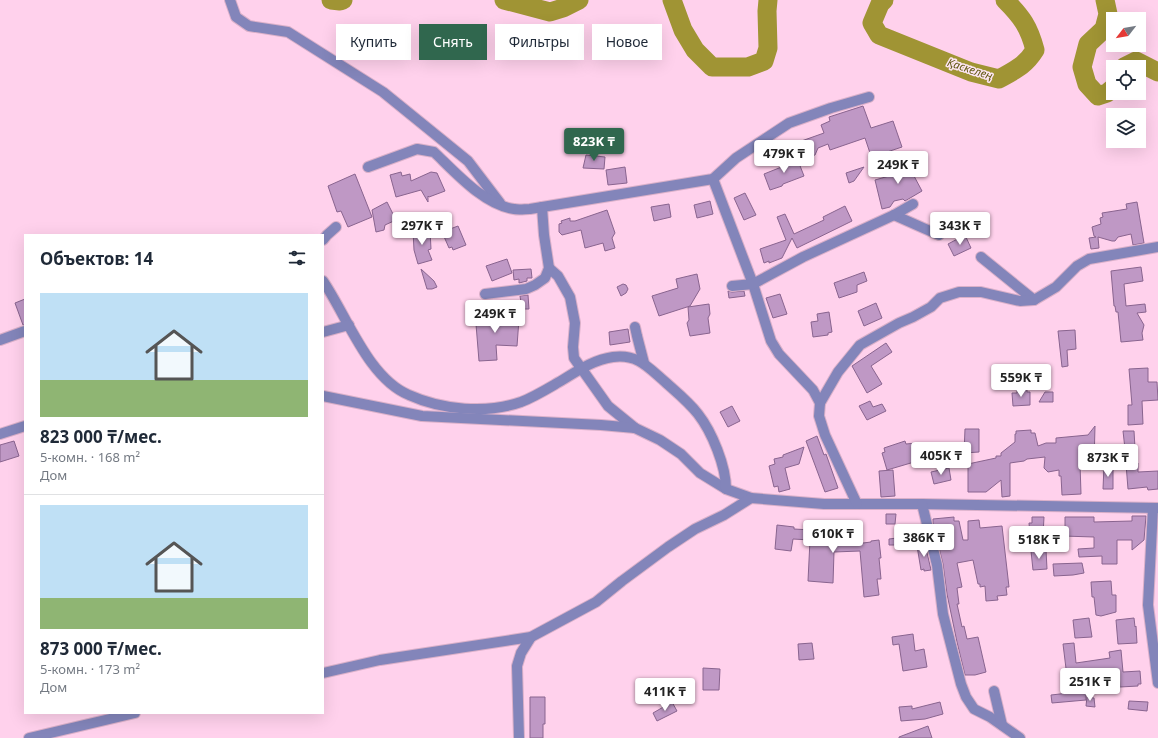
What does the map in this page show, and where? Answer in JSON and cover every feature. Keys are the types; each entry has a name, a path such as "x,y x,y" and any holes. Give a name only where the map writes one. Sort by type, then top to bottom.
{"street":[{"path":"230,0 236,17 249,26 288,32 383,92 468,161 502,206"},
{"path":"368,167 417,149 434,152 482,196 514,210 542,207 713,179 736,158 789,123 831,108 869,97"},
{"path":"713,179 753,284 771,341 779,354 813,390 820,403"},
{"path":"732,286 753,284 803,257 894,215 913,204"},
{"path":"485,294 526,289 545,278 549,268 544,235 542,207"},
{"path":"894,215 939,235"},
{"path":"324,239 336,227"},
{"path":"858,504 825,435 819,416 820,403 838,372 860,345 899,323 914,317 931,307 940,298 959,292 981,292 1020,302 1034,300 1056,287 1077,266 1089,259 1158,247"},
{"path":"981,257 1034,300"},
{"path":"549,268 558,276 570,297 575,323 573,347 574,358 608,406 635,428 660,440 681,454 700,473 726,489 751,498 824,504 1156,508 1148,605 1156,657 1158,683"},
{"path":"324,283 372,363 389,384 408,395 449,407 472,409 495,408 522,402 580,368 596,361 613,357 622,357 644,363 682,396 698,414 713,440 723,464 726,489"},
{"path":"324,332 349,325"},
{"path":"636,327 644,363"},
{"path":"0,340 24,331"},
{"path":"324,396 422,416 635,428"},
{"path":"0,434 24,426"},
{"path":"324,673 380,660 531,637 596,602 672,544 695,529 724,515 751,498"},
{"path":"922,504 937,565 943,614 961,684 966,697 974,709 1002,725 1020,738"},
{"path":"518,738 517,666 521,653 531,637"},
{"path":"994,691 1002,725"},
{"path":"29,738 131,714"}],"building":[{"path":"863,106 871,128 893,121 902,147 873,156 870,153 865,138 830,150 828,144 818,148 815,155 799,161 793,144 824,133 821,125 830,121 829,117"},
{"path":"586,155 605,157 604,169 583,168"},
{"path":"797,158 804,176 770,190 764,174 784,166 787,162"},
{"path":"908,159 915,173 914,176 922,191 905,201 903,199 894,201 890,207 882,209 875,180 889,176 887,171"},
{"path":"625,167 627,183 608,185 606,170"},
{"path":"864,167 854,181 849,183 846,173"},
{"path":"401,172 402,176 410,174 411,181 431,172 437,173 445,191 429,197 428,196 428,202 421,190 396,197 390,175"},
{"path":"355,174 372,217 348,227 341,211 337,212 328,186"},
{"path":"745,193 756,215 744,220 734,198"},
{"path":"710,201 713,214 697,218 694,205"},
{"path":"387,202 396,220 385,225 384,230 376,232 372,210"},
{"path":"1137,202 1144,243 1133,245 1131,234 1118,237 1115,241 1098,237 1099,248 1091,249 1089,238 1096,237 1094,236 1092,227 1101,224 1100,218 1103,217 1102,213 1127,209 1126,204"},
{"path":"669,204 671,217 654,221 651,207"},
{"path":"845,206 852,221 797,248 792,238 782,258 769,263 769,261 764,263 760,249 786,240 777,217 785,214 794,234 824,220 823,217"},
{"path":"607,210 615,233 612,238 615,248 605,251 603,243 585,248 581,230 562,235 559,232 559,224 562,223 561,221 570,218 570,221 575,221"},
{"path":"458,226 466,245 453,250 452,247 449,248 442,232"},
{"path":"430,230 431,249 428,250 432,260 418,264 414,250 413,231"},
{"path":"965,235 971,248 954,256 948,244"},
{"path":"507,259 512,273 492,281 486,266"},
{"path":"1141,267 1143,281 1124,284 1126,306 1145,304 1146,312 1137,313 1144,325 1142,333 1143,340 1121,342 1118,312 1116,312 1114,306 1111,271"},
{"path":"421,269 434,281 437,287 427,289"},
{"path":"531,269 532,278 527,278 527,281 519,283 519,279 514,280 513,270"},
{"path":"864,272 867,281 857,285 857,292 839,298 834,283"},
{"path":"697,274 700,289 690,306 659,316 652,296 678,288 676,279"},
{"path":"623,284 626,285 628,289 626,293 621,296 617,287"},
{"path":"728,291 744,291 745,296 729,298"},
{"path":"780,294 787,314 773,318 766,298"},
{"path":"528,295 529,309 522,309 520,296"},
{"path":"24,299 24,325 23,325 15,303"},
{"path":"876,303 882,318 864,326 858,311"},
{"path":"709,304 710,314 708,318 710,333 690,336 687,323 689,320 688,307"},
{"path":"496,310 497,317 519,319 517,346 496,345 497,360 479,361 475,312"},
{"path":"829,312 832,332 828,333 828,335 813,337 811,322 818,321 817,314"},
{"path":"628,329 630,342 610,345 609,332"},
{"path":"1075,330 1076,349 1067,350 1068,366 1062,367 1058,331"},
{"path":"886,343 892,352 871,366 882,384 867,393 852,366"},
{"path":"1148,368 1148,382 1157,382 1158,400 1142,401 1143,424 1128,425 1128,405 1132,405 1129,369"},
{"path":"1017,389 1027,389 1027,392 1030,392 1030,405 1013,406 1012,393 1017,393"},
{"path":"1045,392 1053,392 1053,402 1039,402"},
{"path":"870,401 873,407 882,404 886,411 867,420 859,406"},
{"path":"732,406 740,421 728,427 720,412"},
{"path":"1095,426 1094,464 1080,464 1081,494 1062,495 1061,476 1059,476 1059,470 1048,472 1044,468 1045,457 1010,463 1010,496 1002,497 1001,480 986,492 968,492 968,464 1001,456 1001,453 1015,442 1016,431 1031,430 1031,433 1035,433 1038,446 1046,443 1056,443 1056,438 1088,435"},
{"path":"965,429 979,429 979,452 964,453"},
{"path":"1123,431 1134,431 1135,448 1126,458"},
{"path":"817,436 824,455 826,454 838,488 825,492 806,441"},
{"path":"14,441 19,456 0,462 0,445"},
{"path":"905,441 906,444 917,443 921,460 887,470 882,453 885,452 884,448"},
{"path":"804,447 799,464 785,468 790,489 779,492 778,486 774,487 769,466 775,464 774,459 783,457 783,455"},
{"path":"1138,463 1138,472 1158,471 1158,489 1148,490 1147,487 1128,489 1126,464"},
{"path":"1104,466 1113,467 1113,489 1103,489"},
{"path":"949,468 951,480 934,484 931,472"},
{"path":"893,470 895,496 881,497 879,471"},
{"path":"886,514 896,514 895,524 886,524"},
{"path":"1132,516 1146,516 1144,540 1132,550 1132,540 1117,540 1117,564 1102,564 1102,556 1079,557 1078,549 1094,548 1094,537 1063,536 1065,517 1094,517 1094,522 1132,521"},
{"path":"954,517 954,521 959,521 963,540 968,540 968,521 979,520 980,528 1002,526 1009,587 1006,587 1007,595 997,596 998,600 986,601 985,586 980,587 980,584 978,584 973,560 957,563 962,587 957,588 959,604 957,604 962,627 964,626 967,639 978,637 986,672 975,675 965,675 947,594 943,564 933,523 933,519"},
{"path":"1032,517 1044,517 1043,535 1030,535 1029,523 1032,523"},
{"path":"777,525 794,527 794,529 828,531 828,528 846,527 847,545 879,540 881,579 877,579 879,595 864,597 860,551 834,552 833,583 808,581 810,540 793,539 791,551 775,549"},
{"path":"913,536 913,545 889,545 889,539"},
{"path":"925,544 931,570 924,571 924,569 921,570 917,546"},
{"path":"1046,550 1047,569 1033,570 1031,551"},
{"path":"1082,563 1084,573 1054,576 1053,564"},
{"path":"1111,581 1112,595 1116,595 1116,612 1101,616 1096,615 1094,597 1092,597 1091,582"},
{"path":"1089,618 1092,637 1075,638 1073,620"},
{"path":"1134,618 1137,643 1118,644 1116,620"},
{"path":"913,634 915,651 924,649 927,667 903,671 899,644 893,645 892,637"},
{"path":"812,643 814,659 799,660 798,644"},
{"path":"1074,643 1076,663 1110,658 1109,652 1121,650 1123,672 1140,671 1141,684 1138,684 1138,686 1120,687 1119,673 1097,674 1097,678 1092,678 1093,689 1086,690 1086,700 1052,703 1051,695 1069,693 1063,644"},
{"path":"703,668 720,669 719,690 703,690"},
{"path":"530,697 545,697 545,724 543,724 543,738 530,738"},
{"path":"1087,697 1094,698 1095,707 1086,706"},
{"path":"1129,701 1148,702 1147,711 1128,709"},
{"path":"672,702 677,711 657,721 653,713"},
{"path":"940,702 943,714 925,719 901,721 899,707 912,706 912,709"},
{"path":"928,726 932,738 899,738 899,737"}],"waterway":[{"name":"Қаскелең","path":"331,0 343,0"},
{"name":"Қаскелең","path":"504,0 550,12 563,8 579,0"},
{"name":"Қаскелең","path":"672,0 683,30 695,50 712,67 748,67 764,61 768,48 768,0"},
{"name":"Қаскелең","path":"884,0 880,4 872,23 879,35 971,72 999,79 1023,64 1035,50 1024,23 1005,0"},
{"name":"Қаскелең","path":"1105,0 1108,14 1104,29 1088,44 1082,67 1087,84 1098,96 1106,93"},
{"name":"Қаскелең","path":"1146,66 1158,72"}]}
